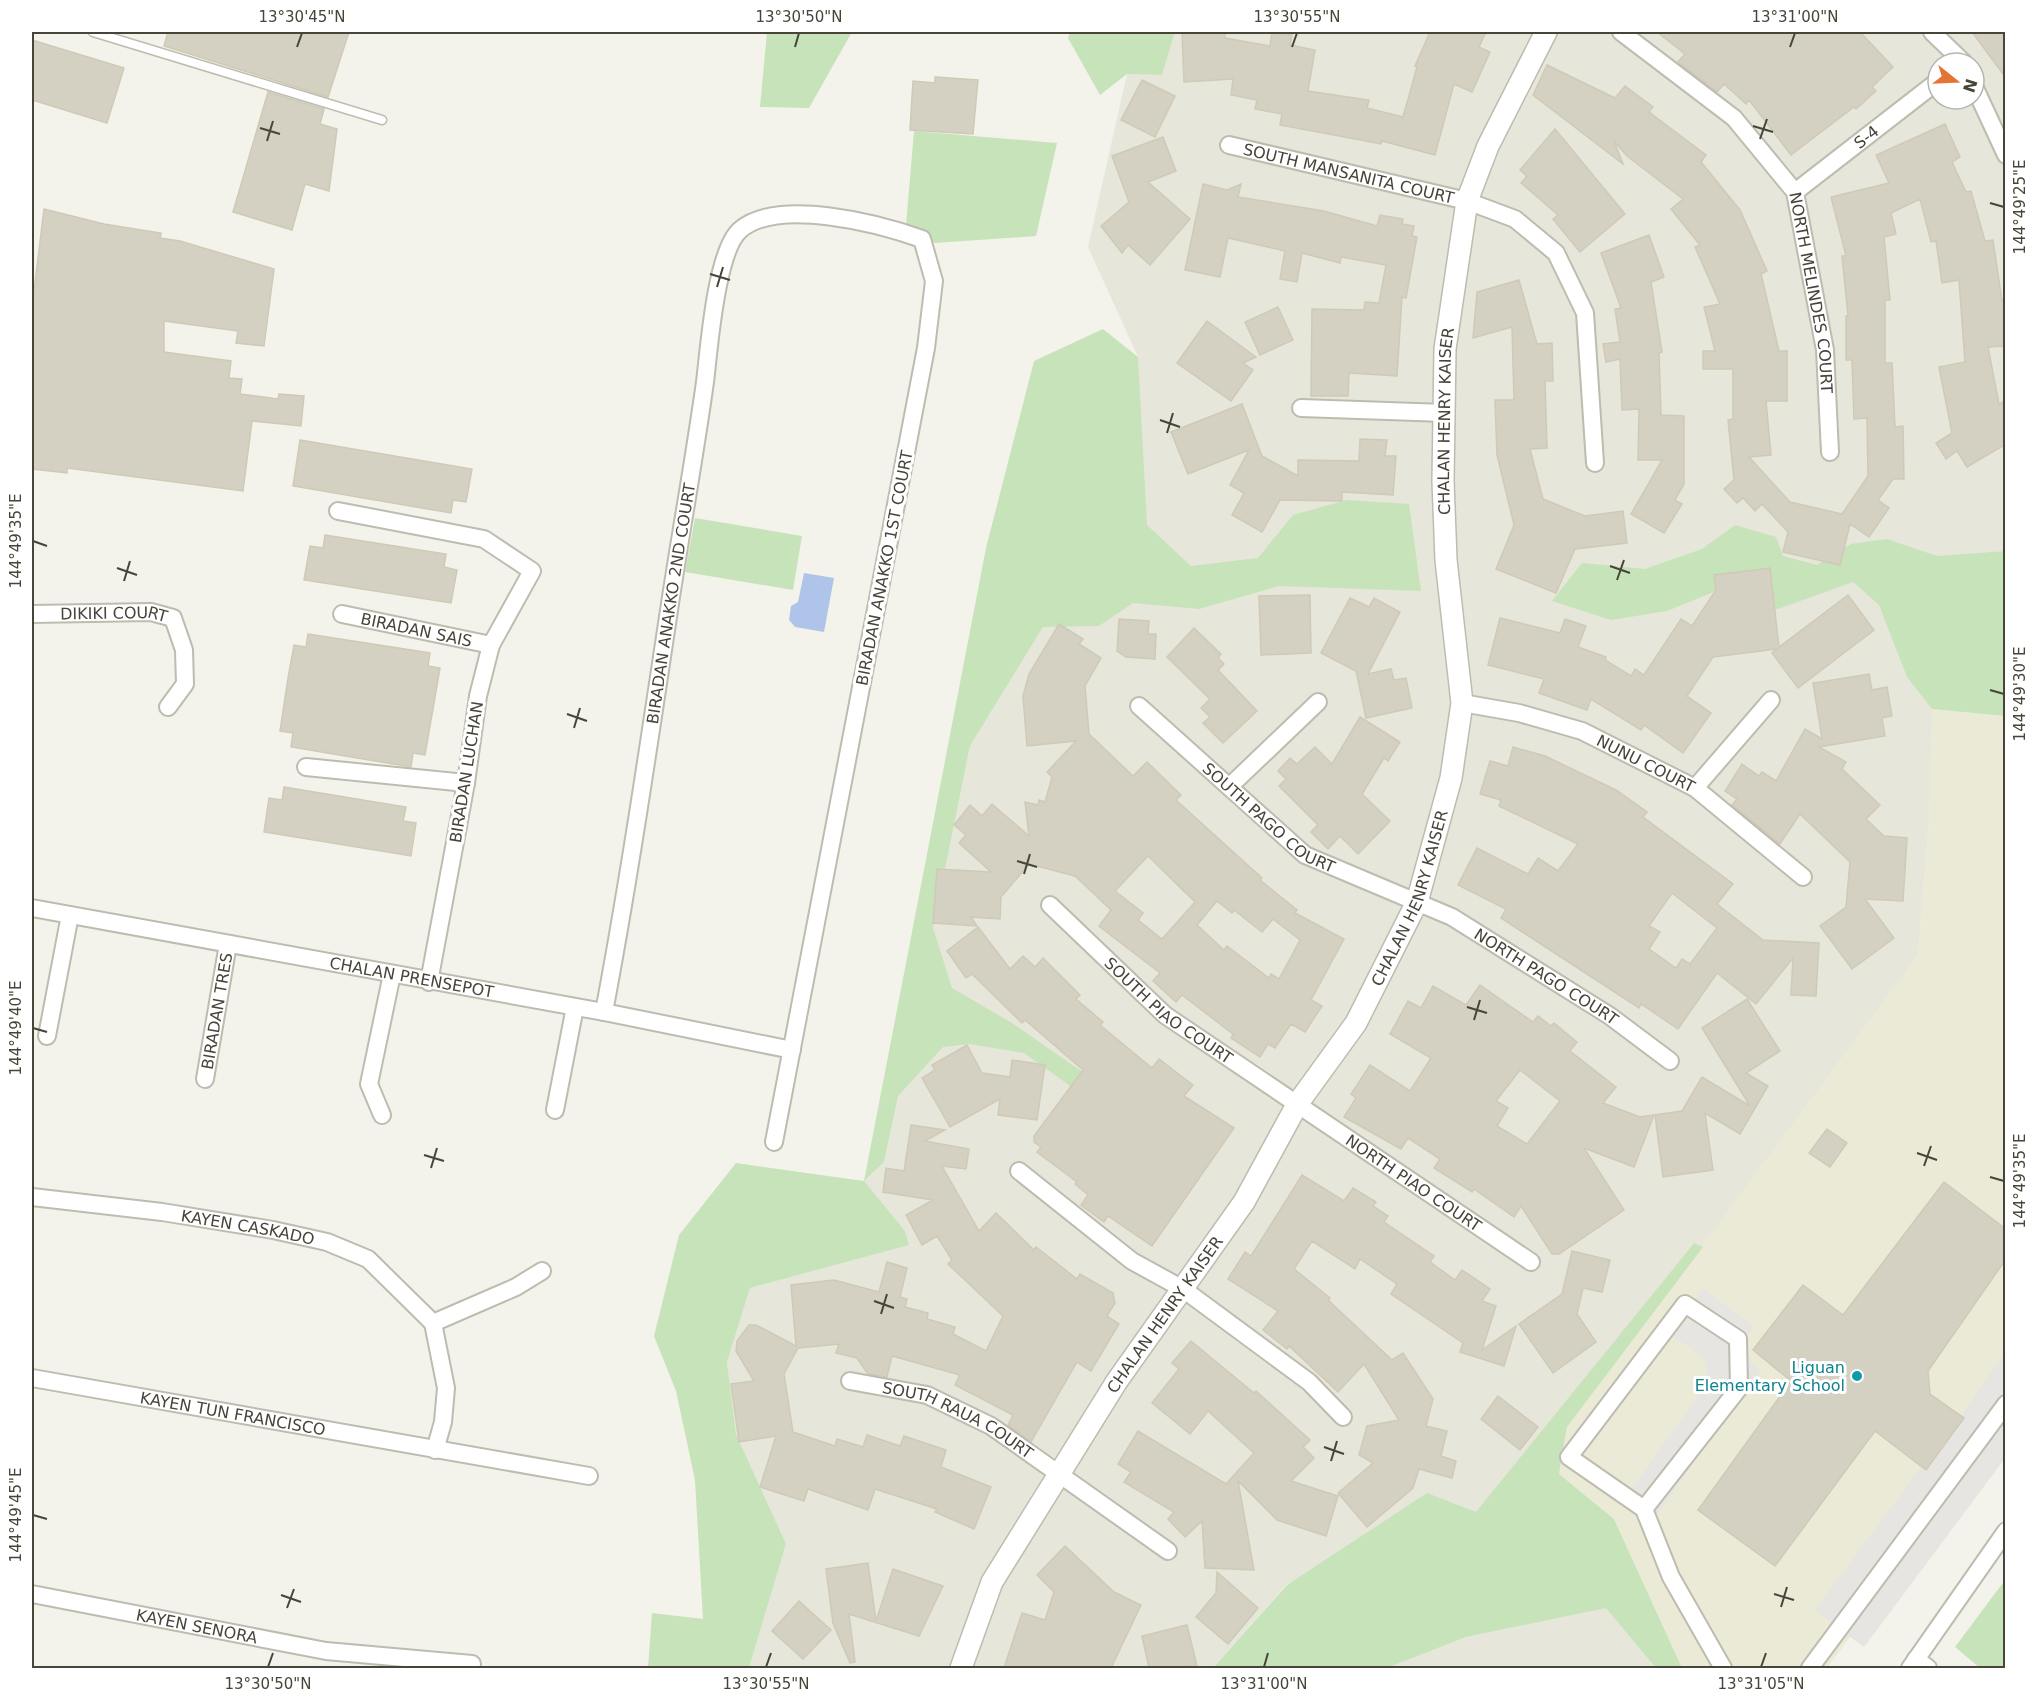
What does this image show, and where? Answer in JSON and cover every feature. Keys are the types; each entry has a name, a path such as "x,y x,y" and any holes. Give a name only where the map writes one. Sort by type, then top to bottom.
{"street":[{"name":"CHALAN HENRY KAISER","path":"961,1668 992,1582 1117,1381 1244,1202 1298,1103 1356,1023 1417,902 1451,778 1462,703 1446,561 1443,481 1445,349 1467,201 1488,146 1546,32"},
{"name":"NORTH MELINDES COURT","path":"1621,32 1734,118 1795,192 1826,350 1830,452"},
{"path":"1932,32 1951,51"},
{"name":"S-4","path":"1795,192 1926,90"},
{"path":"1986,111 2006,155"},
{"name":"SOUTH MANSANITA COURT","path":"1229,145 1467,201 1515,219 1556,253 1585,314 1595,463"},
{"name":"BIRADAN ANAKKO 2ND COURT","path":"604,1012 633,854 672,594 692,480 717,293 728,249 741,230 770,216"},
{"name":"BIRADAN ANAKKO 1ST COURT","path":"770,216 849,219 885,225 922,239 934,282 926,348 792,1050"},
{"path":"1301,408 1444,413"},
{"name":"BIRADAN LUCHAN","path":"338,511 484,539 532,571 491,645 478,696 466,783 429,982"},
{"name":"DIKIKI COURT","path":"32,614 151,612 173,618 184,650 184,684 168,707"},
{"name":"BIRADAN SAIS","path":"342,614 491,645"},
{"path":"1695,788 1771,700"},
{"path":"1230,786 1318,702"},
{"name":"NUNU COURT","path":"1462,703 1519,713 1582,731 1695,788 1803,877"},
{"name":"SOUTH PAGO COURT","path":"1139,706 1305,855 1417,902"},
{"path":"306,767 466,783"},
{"name":"NORTH PAGO COURT","path":"1417,902 1452,917 1522,959 1610,1016 1670,1061"},
{"name":"SOUTH PIAO COURT","path":"1050,905 1165,1015 1298,1103"},
{"name":"CHALAN PRENSEPOT","path":"32,908 604,1012 792,1050"},
{"path":"47,1036 70,915"},
{"name":"BIRADAN TRES","path":"205,1079 228,944"},
{"path":"382,1115 369,1084 392,974"},
{"path":"555,1110 575,1007"},
{"path":"774,1142 792,1050"},
{"name":"NORTH PIAO COURT","path":"1298,1103 1531,1262"},
{"path":"1019,1171 1132,1261 1184,1289 1309,1382 1343,1417"},
{"name":"KAYEN CASKADO","path":"32,1197 173,1214 273,1230 327,1242 368,1259 433,1323"},
{"path":"435,1450 443,1422 446,1388 433,1323 516,1287 542,1271"},
{"path":"1644,1509 1739,1388 1738,1339 1685,1304 1569,1457 1644,1509 1671,1577 1723,1668"},
{"name":"KAYEN TUN FRANCISCO","path":"32,1378 255,1415 435,1450 589,1476"},
{"name":"SOUTH RAUA COURT","path":"850,1381 927,1395 991,1426 1168,1551"},
{"path":"1809,1668 2006,1404"},
{"path":"1918,1665 2006,1531"},
{"name":"KAYEN SENORA","path":"32,1594 326,1651 472,1664"}],"lane":[{"path":"93,32 382,120"}],"shaded area":[{"path":"1175,32 2005,32 2005,551 1937,557 1929,821 1918,955 1703,1247 1694,1243 1476,1513 1287,1584 1213,1668 749,1668 786,1544 736,1434 727,1362 750,1288 908,1245 905,1231 863,1181 884,1162 970,746 1043,627 1138,357 1088,247 1127,74 1162,75"},
{"path":"1932,709 2005,716 2005,1458 1864,1647 1850,1637 1827,1668 1682,1668 1614,1519 1559,1474 1567,1427 1918,955 1929,821"},
{"path":"1703,1289 1754,1326 1736,1352 1760,1370 1656,1516 1627,1495 1709,1381 1703,1357 1670,1334"},
{"path":"2005,1353 2005,1458 1864,1647 1815,1610 1921,1467 1926,1470 1964,1419 1961,1416"},
{"path":"1606,1607 1656,1668 1387,1668 1466,1637"}],"green space":[{"path":"767,32 852,32 809,108 760,107"},
{"path":"1070,32 1175,32 1162,75 1127,74 1100,95 1068,38"},
{"path":"914,131 1057,143 1036,236 935,243 906,225"},
{"path":"1103,329 1138,357 1147,525 1191,566 1258,558 1293,515 1347,500 1409,504 1421,591 1279,586 1199,609 1133,603 1099,626 1043,627 970,746 933,928 952,988 1012,1023 1094,1080 1100,1107 1024,1053 970,1044 943,1047 898,1096 884,1162 864,1181 986,548 1034,361"},
{"path":"695,518 802,536 793,590 685,572"},
{"path":"1735,525 1776,537 1783,556 1817,565 1851,544 1887,539 1937,556 2005,551 2005,716 1932,709 1907,677 1879,605 1853,582 1775,610 1770,568 1714,575 1716,591 1667,611 1611,620 1552,601 1582,563 1645,569 1702,549"},
{"path":"736,1163 864,1181 905,1231 909,1245 750,1288 727,1362 736,1434 786,1544 749,1668 648,1668 652,1613 703,1619 695,1480 676,1391 654,1336 679,1235"},
{"path":"1694,1243 1703,1247 1567,1427 1559,1474 1614,1519 1682,1668 1656,1668 1606,1608 1466,1637 1387,1668 1213,1668 1287,1585 1427,1493 1476,1512"},
{"path":"2005,1580 2005,1668 1980,1668 1955,1647"}],"water":[{"path":"804,573 834,578 824,632 795,627 789,620 791,606 798,602"}],"building":[{"path":"168,32 349,32 328,97 164,46"},
{"path":"1182,32 1225,32 1225,38 1270,46 1272,32 1292,35 1290,45 1315,50 1308,91 1369,100 1367,108 1403,117 1417,67 1415,66 1430,32 1486,32 1479,47 1490,52 1472,92 1454,84 1435,155 1382,141 1381,144 1280,125 1282,114 1255,109 1257,100 1231,95 1233,79 1184,82"},
{"path":"1657,32 1860,32 1893,67 1872,87 1876,91 1856,109 1854,107 1791,155 1749,100 1746,104 1724,84 1717,92 1678,62 1685,54"},
{"path":"1972,32 2006,32 2006,78"},
{"path":"32,40 124,68 107,123 32,100"},
{"path":"1547,65 1615,98 1625,86 1653,107 1649,112 1706,155 1701,162 1740,210 1767,271 1761,274 1779,351 1787,351 1787,401 1766,401 1771,455 1749,457 1790,502 1842,514 1868,476 1867,418 1854,419 1852,360 1846,360 1846,316 1848,316 1842,256 1846,256 1831,197 1889,183 1876,155 1945,124 1960,157 1952,162 1966,192 1971,191 1985,241 1993,240 2002,301 2006,300 2006,346 1988,347 1999,404 2006,400 2006,444 1967,467 1957,451 1946,459 1936,443 1952,433 1939,367 1965,362 1959,280 1942,283 1936,241 1931,242 1920,199 1891,213 1896,234 1884,237 1890,300 1885,300 1885,363 1892,363 1895,427 1903,426 1904,479 1893,479 1878,500 1889,508 1869,537 1850,524 1840,565 1783,552 1788,532 1762,504 1755,511 1743,498 1737,503 1724,489 1734,480 1728,420 1733,419 1733,369 1703,369 1703,351 1715,351 1704,307 1720,304 1695,247 1700,245 1671,209 1683,199 1627,156 1614,141 1623,164 1533,95"},
{"path":"935,77 978,80 973,134 910,130 913,81 935,83"},
{"path":"1142,80 1175,96 1155,137 1121,120"},
{"path":"268,92 324,109 320,124 337,129 329,191 305,184 292,230 233,212"},
{"path":"1555,129 1625,214 1580,252 1553,219 1558,215 1521,183 1527,176 1520,170"},
{"path":"1163,137 1176,171 1148,182 1190,219 1150,265 1128,245 1122,253 1101,226 1129,202 1112,156"},
{"path":"1203,184 1227,190 1241,184 1238,197 1324,211 1377,226 1380,215 1403,219 1402,224 1414,226 1412,236 1417,237 1406,298 1402,297 1397,376 1349,373 1348,396 1311,396 1312,309 1364,310 1365,302 1379,303 1386,265 1341,257 1340,263 1302,253 1297,282 1280,279 1285,251 1228,238 1220,277 1185,270"},
{"path":"44,209 104,224 161,233 160,238 180,241 274,269 264,346 236,343 238,331 164,321 164,352 231,361 229,378 242,379 240,394 278,399 279,394 304,396 301,426 252,421 243,491 67,468 67,473 32,469 32,307"},
{"path":"1649,235 1664,277 1651,282 1662,352 1659,353 1661,415 1684,416 1684,484 1675,500 1682,504 1664,533 1631,514 1662,460 1638,460 1639,409 1622,410 1620,359 1606,362 1603,344 1620,342 1615,309 1621,308 1601,253"},
{"path":"1519,280 1537,344 1552,343 1553,381 1545,381 1547,448 1530,449 1543,499 1585,516 1623,511 1627,543 1575,549 1556,593 1496,569 1514,525 1497,455 1495,400 1514,400 1512,327 1473,338 1477,292"},
{"path":"1278,307 1293,340 1260,355 1245,322"},
{"path":"1207,321 1256,357 1243,363 1253,370 1231,401 1177,363"},
{"path":"1242,404 1262,456 1298,476 1298,460 1359,461 1360,439 1387,440 1385,456 1396,456 1393,495 1342,492 1342,501 1280,500 1262,532 1232,515 1244,493 1230,485 1249,450 1188,474 1171,432"},
{"path":"300,440 472,469 466,502 453,500 451,513 293,486"},
{"path":"325,535 446,554 444,567 457,570 451,603 304,580 310,546 323,548"},
{"path":"1770,568 1779,647 1848,595 1874,630 1798,688 1772,653 1777,649 1713,657 1687,696 1711,713 1683,753 1644,725 1641,730 1591,699 1587,710 1539,693 1544,679 1488,665 1500,618 1560,633 1565,619 1586,626 1578,647 1606,657 1605,660 1631,676 1635,669 1644,675 1681,619 1692,626 1716,590 1714,575"},
{"path":"1310,595 1311,653 1261,655 1259,596"},
{"path":"1350,598 1369,607 1374,598 1400,612 1368,674 1391,669 1394,680 1406,678 1412,708 1366,718 1356,671 1321,653"},
{"path":"1119,619 1149,621 1148,634 1156,634 1155,659 1126,657 1117,651"},
{"path":"1059,624 1083,639 1079,644 1101,658 1085,686 1089,734 1133,776 1147,762 1181,795 1176,800 1262,878 1260,880 1297,910 1295,913 1344,939 1311,1000 1322,1006 1305,1032 1291,1024 1275,1048 1268,1044 1260,1057 1231,1038 1233,1034 1182,995 1176,1002 1153,981 1160,973 1099,926 1111,910 1075,876 1029,864 1001,897 1000,919 971,917 977,926 933,923 937,869 991,872 959,843 966,835 954,825 970,805 982,816 992,804 1029,836 1025,802 1038,805 1039,800 1045,802 1052,777 1047,772 1076,741 1027,746 1023,696 1029,674","holes":["1148,856 1195,902 1162,939 1138,920 1143,913 1115,891","1217,901 1232,913 1234,910 1262,932 1273,919 1300,940 1279,979 1271,974 1269,978 1227,946 1224,950 1197,925"]},
{"path":"1194,628 1221,654 1218,658 1224,664 1218,670 1257,711 1223,743 1203,723 1210,717 1201,708 1210,699 1167,657"},
{"path":"308,634 430,653 428,666 440,668 425,755 413,753 411,767 291,747 293,733 280,731 294,645 306,647"},
{"path":"1869,674 1872,690 1887,687 1892,716 1882,718 1885,736 1819,747 1846,762 1842,769 1880,805 1866,819 1884,836 1907,838 1903,901 1865,899 1894,938 1852,969 1820,926 1846,907 1850,862 1800,814 1780,844 1732,805 1737,799 1725,791 1742,764 1759,776 1762,772 1776,781 1805,729 1822,739 1813,683"},
{"path":"1360,717 1400,742 1388,761 1384,758 1362,794 1390,821 1358,854 1340,836 1328,849 1311,832 1318,825 1279,786 1286,779 1278,771 1290,758 1297,764 1315,747 1332,764"},
{"path":"1513,747 1545,756 1616,790 1647,812 1643,817 1733,884 1717,904 1763,940 1819,943 1816,996 1791,995 1793,958 1756,1004 1717,973 1678,1029 1641,1004 1639,1008 1501,918 1506,909 1458,885 1477,848 1528,874 1538,858 1558,871 1578,844 1499,806 1501,800 1480,794 1490,761 1508,766","holes":["1672,893 1717,928 1690,964 1682,959 1676,968 1649,949 1660,932 1649,926"]},
{"path":"284,787 406,807 403,821 416,823 411,856 264,832 269,798 282,800"},
{"path":"978,927 1010,969 1023,956 1035,967 1043,958 1080,995 1076,999 1103,1022 1100,1025 1152,1068 1159,1059 1193,1085 1184,1096 1234,1128 1152,1246 1108,1216 1104,1222 1081,1205 1088,1195 1075,1184 1077,1182 1037,1152 1041,1147 1034,1142 1034,1136 1083,1070 1025,1020 1022,1023 972,974 966,978 947,951"},
{"path":"1480,985 1533,1022 1538,1016 1551,1026 1554,1023 1577,1042 1570,1051 1616,1087 1603,1103 1640,1117 1654,1115 1634,1167 1584,1148 1624,1210 1559,1254 1552,1254 1521,1206 1514,1217 1474,1189 1472,1192 1434,1168 1440,1159 1408,1138 1401,1149 1344,1117 1356,1098 1351,1094 1370,1065 1410,1091 1431,1058 1390,1034 1408,1001 1421,1008 1433,986 1466,1005","holes":["1520,1070 1560,1101 1527,1144 1497,1126 1508,1108 1496,1101"]},
{"path":"1747,999 1780,1051 1746,1073 1768,1086 1740,1134 1705,1113 1713,1170 1663,1177 1655,1115 1682,1111 1702,1077 1750,1106 1702,1028"},
{"path":"967,1045 982,1073 1010,1077 1012,1060 1045,1065 1037,1120 998,1115 1000,1099 950,1127 922,1078 935,1070 932,1065"},
{"path":"911,1125 945,1130 925,1141 969,1149 966,1169 942,1166 979,1231 996,1213 1034,1250 1036,1247 1077,1279 1080,1274 1113,1293 1115,1303 1107,1316 1119,1324 1091,1371 1077,1362 1031,1442 1008,1425 1013,1415 955,1385 960,1375 892,1356 887,1377 868,1374 857,1358 836,1353 839,1344 798,1348 784,1374 793,1432 835,1446 837,1439 863,1447 867,1435 900,1446 904,1436 946,1450 941,1467 991,1487 974,1529 935,1512 937,1509 875,1489 868,1510 808,1489 804,1501 760,1487 776,1436 739,1442 731,1384 754,1381 736,1351 737,1341 749,1325 756,1325 796,1346 791,1285 834,1280 879,1292 887,1262 907,1268 900,1297 907,1299 905,1307 928,1313 927,1319 955,1327 953,1334 986,1351 1003,1316 948,1264 952,1260 937,1236 922,1245 906,1215 933,1200 883,1192 886,1168 904,1171"},
{"path":"1827,1129 1847,1143 1830,1167 1809,1153"},
{"path":"1302,1175 1344,1201 1353,1188 1376,1202 1373,1206 1388,1216 1384,1222 1434,1256 1430,1262 1455,1280 1462,1270 1490,1289 1482,1301 1496,1306 1482,1350 1516,1326 1504,1366 1460,1352 1463,1343 1391,1294 1397,1284 1360,1259 1355,1269 1312,1241 1294,1269 1330,1298 1328,1300 1392,1360 1403,1353 1433,1399 1426,1426 1447,1431 1441,1456 1456,1461 1452,1478 1419,1469 1413,1488 1367,1527 1338,1493 1373,1463 1359,1455 1367,1426 1399,1420 1364,1364 1338,1392 1289,1346 1287,1349 1263,1330 1278,1311 1228,1279 1245,1252 1251,1256"},
{"name":"Liguan Elementary School","path":"1944,1182 2006,1229 2006,1259 1928,1371 1930,1394 1964,1418 1926,1470 1875,1431 1775,1566 1698,1510 1791,1381 1753,1350 1803,1285 1843,1315"},
{"path":"1572,1251 1610,1260 1602,1292 1583,1288 1577,1314 1596,1342 1553,1373 1519,1324 1562,1294"},
{"path":"1191,1341 1254,1393 1256,1391 1310,1440 1303,1447 1314,1458 1291,1481 1338,1496 1326,1536 1277,1520 1238,1481 1254,1570 1205,1568 1202,1521 1185,1537 1168,1519 1174,1512 1124,1482 1131,1472 1118,1464 1138,1431 1226,1484 1254,1453 1208,1411 1190,1434 1152,1403 1179,1369 1172,1363"},
{"path":"1498,1396 1538,1427 1520,1450 1481,1419"},
{"path":"1065,1546 1114,1592 1141,1605 1111,1668 1004,1668 1022,1613 1045,1620 1054,1592 1037,1575"},
{"path":"868,1563 876,1621 893,1569 943,1586 919,1636 849,1614 855,1662 850,1663 833,1623 826,1569"},
{"path":"1217,1572 1258,1608 1228,1644 1196,1617 1216,1593"},
{"path":"799,1601 831,1630 803,1659 772,1631"},
{"path":"1187,1625 1197,1666 1149,1668 1142,1636"}],"place":[{"name":"Liguan Elementary School","path":"1857,1376"}]}
